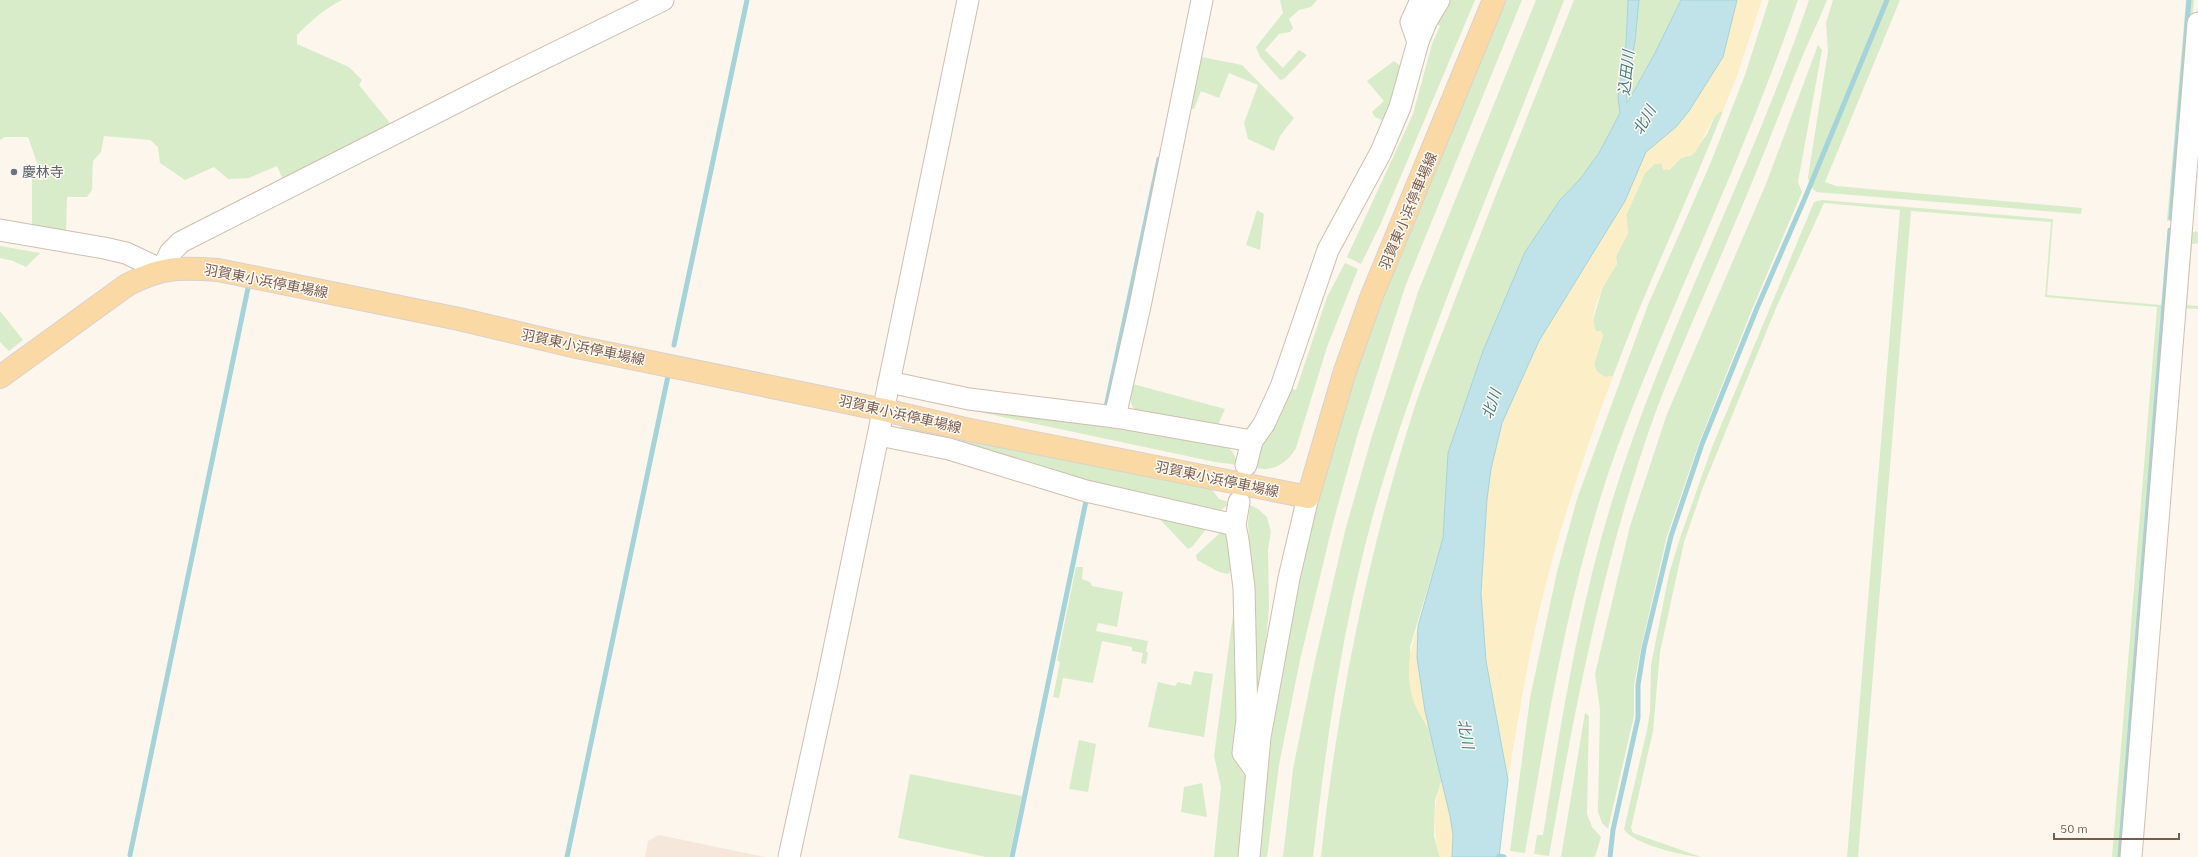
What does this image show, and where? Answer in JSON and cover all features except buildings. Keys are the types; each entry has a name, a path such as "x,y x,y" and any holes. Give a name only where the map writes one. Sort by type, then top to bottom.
{"main road":[{"name":"羽賀東小浜停車場線","path":"0,377 127,284 162,270 194,268 218,270 884,410 965,429 1308,498 1336,397 1369,305 1494,0"}],"street":[{"path":"0,230 126,253 162,270 170,253 181,242 508,76 664,0"},
{"path":"789,857 827,683 968,0"},
{"path":"1115,417 1140,306 1202,0"},
{"path":"1418,42 1411,22 1421,0"},
{"path":"1246,464 1252,441 1264,424 1281,387 1328,250 1381,152 1400,108 1418,42 1426,20 1439,0"},
{"path":"2131,857 2198,23"},
{"path":"889,382 969,398 1115,417 1252,441"},
{"path":"878,435 949,449 1086,491 1235,525"},
{"path":"1249,857 1256,771 1289,578 1308,498"},
{"path":"1239,502 1235,525 1244,588 1247,719 1243,753 1256,771"}],"shaded area":[{"path":"659,835 765,857 645,857 648,841"}],"green space":[{"path":"0,0 342,0 324,11 302,30 297,35 297,44 349,67 362,80 359,85 394,128 285,184 277,166 249,178 228,179 214,167 185,180 160,163 158,147 150,140 104,136 101,152 93,161 92,190 87,197 67,197 66,232 32,226 32,179 43,180 28,137 5,137 0,140"},
{"path":"1280,0 1317,0 1311,7 1299,10 1289,19 1293,28 1290,32 1279,34 1265,50 1283,68 1299,50 1307,55 1284,79 1280,80 1260,57 1256,47 1283,13"},
{"path":"1448,0 1475,0 1381,223 1361,264 1347,257 1413,114 1432,44 1440,26 1433,23"},
{"path":"1505,0 1522,0 1405,287 1358,433 1333,523 1300,660 1279,765 1267,857 1255,857 1285,656 1313,524 1330,458 1349,393 1371,329"},
{"path":"1536,0 1564,0 1449,291 1427,350 1387,468 1373,516 1350,612 1332,710 1313,857 1283,857 1293,769 1314,665 1345,531 1372,436 1418,292"},
{"path":"1574,0 1628,0 1626,45 1618,98 1620,113 1613,130 1599,153 1580,179 1560,200 1525,252 1483,351 1448,453 1443,538 1410,647 1414,702 1432,735 1442,779 1435,801 1434,836 1440,857 1321,857 1345,688 1368,577 1381,521 1396,467 1428,370"},
{"path":"1639,0 1681,0 1654,55 1626,103 1626,88 1635,41"},
{"path":"1769,0 1798,0 1730,177 1645,377 1608,474 1581,568 1559,662 1525,853 1510,851 1530,698 1557,572 1577,499 1648,305 1711,162 1745,75"},
{"path":"1809,0 1827,0 1801,58 1764,153 1673,368 1656,411 1638,465 1621,520 1593,631 1569,743 1549,856 1534,854 1537,835 1543,835 1572,665 1590,581 1613,498 1634,434 1658,372 1762,125"},
{"path":"1833,0 1900,0 1825,182 1836,186 2082,208 2081,214 1816,192 1809,184 1808,177 1828,51 1826,23"},
{"path":"2186,0 2194,0 2176,219 2167,221"},
{"path":"1818,45 1822,50 1798,182 1802,192 1753,307 1699,443 1667,536 1641,648 1634,685 1634,716 1608,829 1602,823 1598,812 1600,709 1595,674 1630,526 1667,414 1766,184"},
{"path":"1197,56 1242,65 1294,118 1280,136 1274,151 1248,139 1244,123 1258,85 1229,73 1219,98 1201,91 1194,109 1186,107"},
{"path":"1394,61 1402,67 1392,104 1384,121 1375,117 1372,112 1384,101 1367,81"},
{"path":"1723,111 1639,309 1613,376 1605,377 1597,372 1594,365 1603,335 1596,331 1592,324 1603,286 1617,264 1616,256 1628,233 1626,215 1645,173 1654,164 1661,163 1669,170 1681,158 1692,155 1707,134 1715,116 1719,112"},
{"path":"1822,200 2053,219 2047,295 2161,305 2168,229 2172,230 2123,857 2112,857 2157,307 2045,297 2051,222 1911,211 1858,857 1847,857 1900,210 1824,203 1776,308 1703,487 1684,542 1660,652 1653,731 1631,828 1633,833 1701,857 1683,855 1647,844 1628,834 1624,829 1650,712 1651,665 1669,574 1680,538 1712,447 1814,202"},
{"path":"1257,210 1264,214 1260,250 1246,245"},
{"path":"2198,231 2198,243 2192,244 2187,305 2198,306 2198,309 2181,308 2190,233"},
{"path":"0,246 40,253 26,267 13,261 0,258"},
{"path":"1345,263 1358,269 1327,347 1296,448 1284,462 1279,465 1269,469 1256,468 1260,451 1292,389 1296,390 1327,297"},
{"path":"0,311 23,340 9,351 0,342"},
{"path":"1133,384 1225,409 1217,427 1139,413 1131,404"},
{"path":"905,394 1124,427 1227,445 1234,454 1238,465 1215,462 904,396"},
{"path":"902,421 1211,488 1219,499 1229,502 1220,510 1207,513 901,429"},
{"path":"1250,505 1258,509 1267,517 1271,532 1268,549 1269,607 1265,655 1254,718 1252,585 1248,523"},
{"path":"1156,515 1207,528 1192,547 1188,549"},
{"path":"1221,532 1226,533 1233,568 1228,574 1219,572 1197,560 1196,555"},
{"path":"1076,567 1083,567 1082,579 1090,582 1092,586 1123,592 1117,627 1098,623 1096,631 1148,641 1146,651 1148,653 1146,664 1141,663 1143,653 1132,651 1132,647 1102,641 1093,683 1063,678 1059,698 1053,697 1060,662 1057,660"},
{"path":"1236,593 1239,680 1234,757 1247,779 1241,857 1214,857 1221,787 1214,756"},
{"path":"1194,671 1213,674 1204,737 1148,727 1158,682 1175,686 1178,682 1191,685"},
{"path":"1585,713 1589,716 1587,814 1592,827 1601,837 1595,857 1561,857"},
{"path":"1079,740 1096,744 1088,792 1069,789"},
{"path":"910,774 1022,796 1009,857 986,857 898,838"},
{"path":"1202,783 1207,817 1181,812 1184,787"}],"sand":[{"path":"1737,0 1762,0 1738,73 1723,111 1718,113 1714,118 1693,154 1681,158 1671,168 1666,170 1663,170 1661,163 1654,164 1645,173 1626,215 1628,233 1616,256 1617,264 1603,287 1596,305 1594,323 1596,331 1601,331 1603,335 1594,364 1597,372 1605,377 1613,376 1572,494 1545,585 1518,718 1508,780 1486,661 1481,593 1487,499 1491,469 1502,423 1539,341 1625,201 1646,152 1676,127 1689,111 1723,57"},
{"path":"1418,626 1420,681 1432,735 1414,702 1411,692 1409,673 1410,654"},
{"path":"1442,779 1453,835 1452,857 1440,857 1437,846 1435,808"}],"water":[{"path":"1628,0 1639,0 1635,41 1626,88 1627,103 1654,55 1681,0 1737,0 1723,57 1689,111 1676,127 1646,152 1625,201 1539,341 1502,423 1491,469 1487,499 1481,593 1486,661 1508,780 1499,857 1452,857 1453,835 1450,816 1425,711 1417,658 1418,626 1443,538 1448,453 1483,351 1525,252 1560,200 1580,179 1599,153 1620,113 1618,98 1626,45"}],"waterway":[{"path":"674,345 747,0"},
{"path":"1610,857 1613,830 1638,718 1638,685 1644,648 1671,536 1702,444 1757,308 1805,198 1887,0"},
{"path":"2171,218 2189,0"},
{"path":"1106,407 1159,159"},
{"path":"2120,857 2170,230"},
{"path":"130,855 248,288"},
{"path":"567,857 668,376"},
{"path":"1012,857 1086,501"},
{"path":"1499,856 1504,857"}],"place":[{"name":"慶林寺","path":"14,172"}],"water label":[{"name":"込田川","path":"1626,73"},
{"name":"北川","path":"1644,120"},
{"name":"北川","path":"1491,404"},
{"name":"北川","path":"1466,734"}]}
